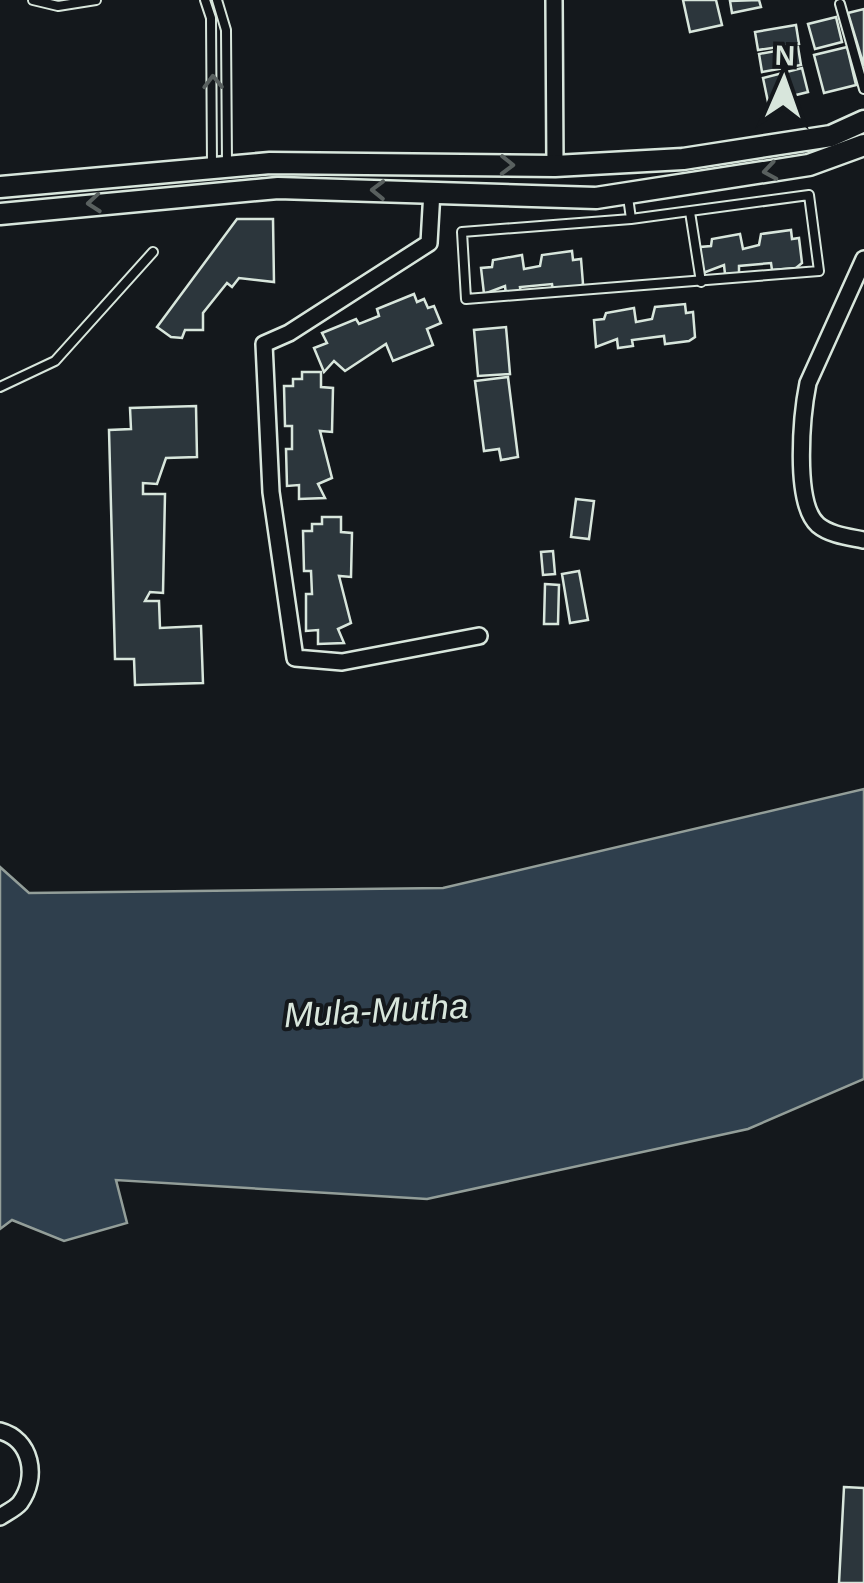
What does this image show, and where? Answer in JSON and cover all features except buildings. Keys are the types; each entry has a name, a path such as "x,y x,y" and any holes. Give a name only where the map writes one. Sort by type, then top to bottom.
{"main road":[{"path":"0,187 220,165 555,166 683,159 831,136 864,120"},
{"path":"0,214 278,188 596,198 809,166 864,146"},
{"path":"148,172 152,198"}],"street":[{"path":"554,0 555,166"},
{"path":"432,191 433,230 429,243 289,333 264,344 271,492 295,658 342,662 479,636"},
{"path":"863,540 818,524 807,510 803,470 808,383 864,259"},
{"path":"0,1431 23,1444 29,1457 30,1480 19,1504 0,1517"}],"lane":[{"path":"33,0 58,6 96,0"},
{"path":"205,0 211,18 220,165"},
{"path":"217,0 226,30 220,165"},
{"path":"840,4 864,89"},
{"path":"628,193 631,219"},
{"path":"810,195 819,271 466,299 462,232 690,212 810,195"},
{"path":"690,212 702,282"},
{"path":"0,387 55,361 153,252"}],"water":[{"name":"Mula-Mutha","path":"864,789 864,1079 748,1129 427,1199 116,1180 127,1223 64,1241 12,1220 0,1229 0,867 29,893 443,888"}]}
